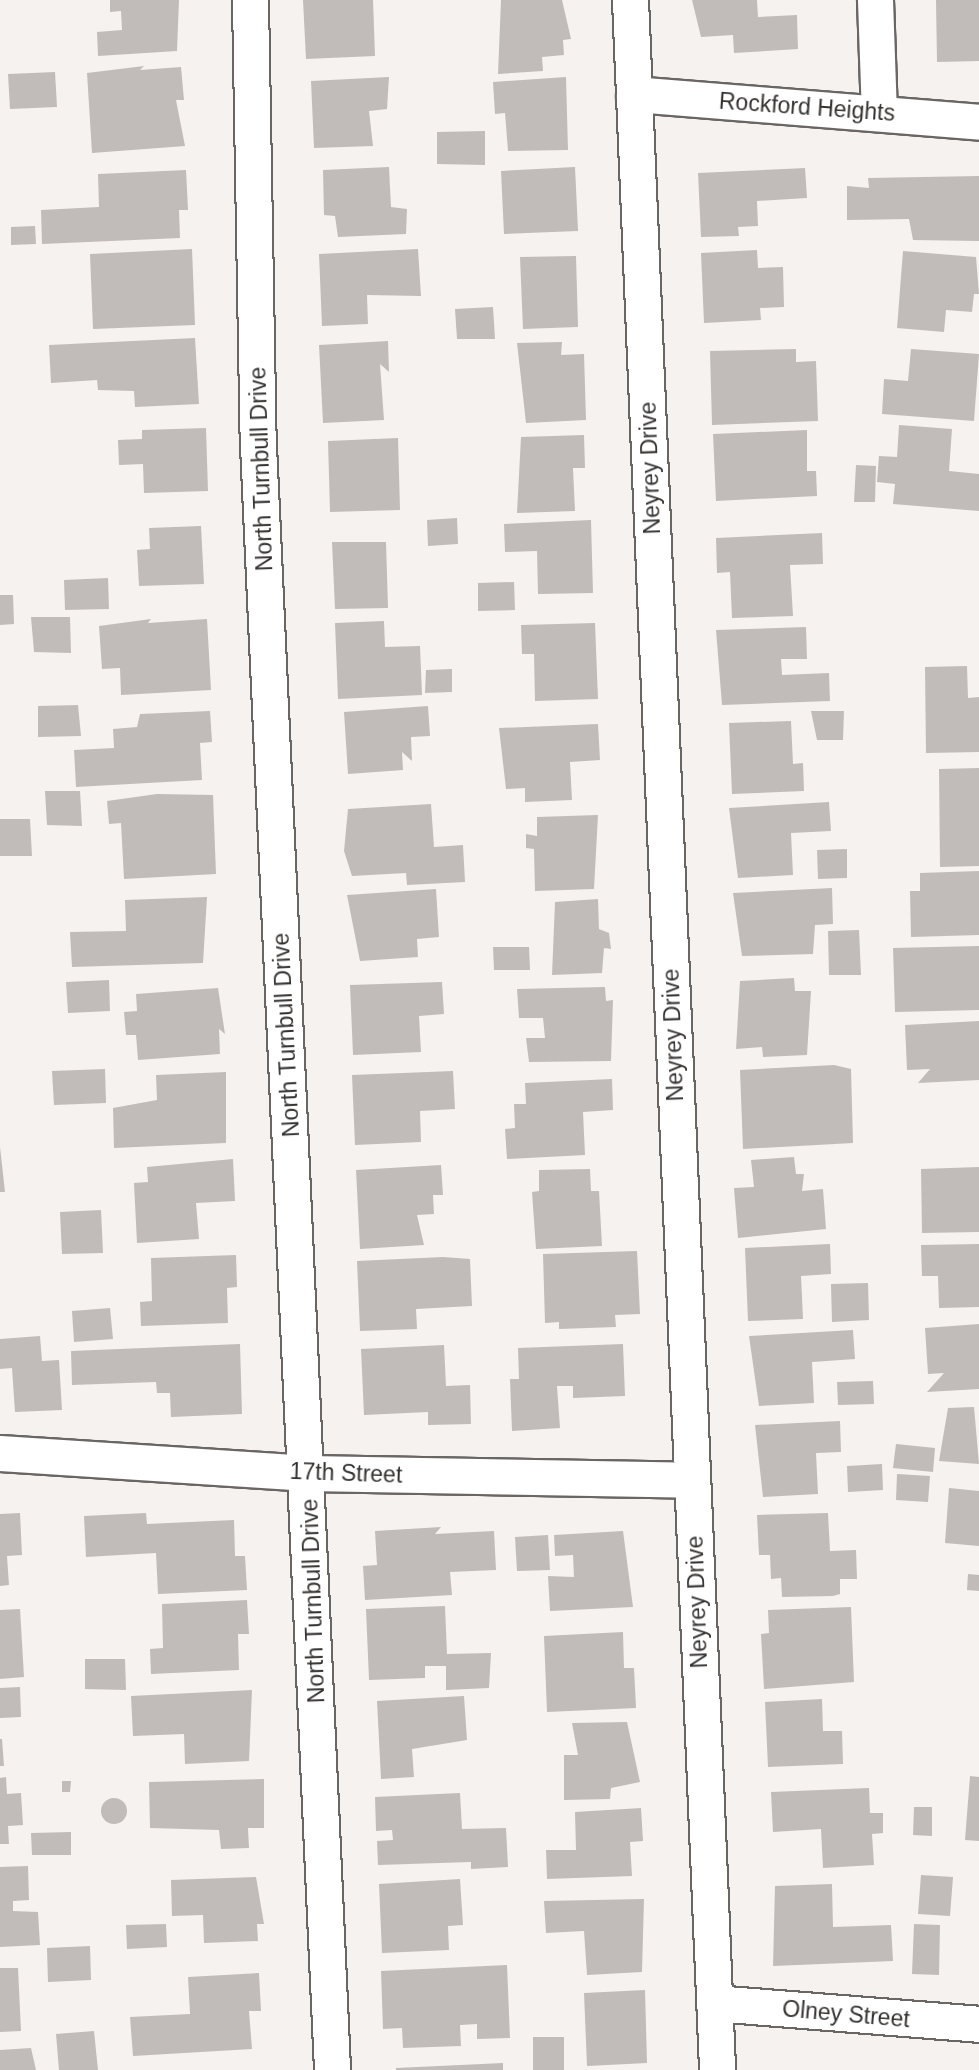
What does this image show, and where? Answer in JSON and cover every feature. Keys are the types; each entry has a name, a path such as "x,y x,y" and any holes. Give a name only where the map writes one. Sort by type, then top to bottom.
{"street":[{"name":"North Turnbull Drive","path":"250,0 258,445 308,1473 332,2070"},
{"name":"Neyrey Drive","path":"630,0 717,2070"},
{"path":"876,0 879,111"},
{"name":"Rockford Heights","path":"634,94 879,111 979,122"},
{"name":"17th Street","path":"0,1452 308,1473 692,1480"},
{"name":"Olney Street","path":"714,2003 979,2024"}],"building":[{"path":"110,0 179,0 177,51 98,56 97,32 122,30 121,11 110,12"},
{"path":"303,0 373,0 375,56 306,59"},
{"path":"501,0 562,0 571,39 563,40 564,55 542,57 543,71 498,74"},
{"path":"692,0 757,0 758,17 797,15 798,49 734,53 733,35 701,37"},
{"path":"936,0 979,0 979,61 937,62"},
{"path":"144,66 140,70 181,67 184,100 176,100 185,146 92,153 87,73"},
{"path":"55,72 57,107 10,109 8,74"},
{"path":"389,77 387,109 369,111 373,146 314,148 311,81"},
{"path":"566,77 568,150 508,151 505,113 495,114 493,82"},
{"path":"485,131 485,165 437,164 437,132"},
{"path":"389,167 391,207 407,209 406,234 338,237 335,216 324,215 323,170"},
{"path":"575,167 578,231 504,234 501,171"},
{"path":"805,168 807,198 757,201 758,226 738,227 739,236 701,237 698,173"},
{"path":"186,170 188,210 179,210 180,238 42,244 41,210 99,207 98,174"},
{"path":"979,176 979,241 913,240 909,219 847,220 847,186 869,188 868,178"},
{"path":"35,226 36,244 11,245 11,227"},
{"path":"192,249 195,325 93,329 90,254"},
{"path":"418,249 421,296 367,295 368,324 322,326 319,254"},
{"path":"757,250 758,268 783,267 784,307 760,308 761,320 704,323 701,253"},
{"path":"903,251 976,257 979,294 974,294 972,312 946,310 944,332 897,328"},
{"path":"576,256 578,327 523,329 520,257"},
{"path":"493,307 495,339 457,339 455,309"},
{"path":"195,338 199,404 135,407 134,391 98,390 97,380 51,383 49,345"},
{"path":"388,341 389,372 380,364 384,420 323,423 319,345"},
{"path":"562,342 561,355 584,354 586,420 526,423 517,343"},
{"path":"796,349 796,362 816,361 818,421 712,425 710,351"},
{"path":"911,349 979,354 974,421 882,414 884,379 908,381"},
{"path":"899,425 952,429 949,471 979,474 979,511 893,504 895,484 877,482 879,456 897,457"},
{"path":"206,428 208,491 144,493 143,464 119,465 118,440 142,439 142,430"},
{"path":"807,430 807,471 816,471 817,496 716,501 713,434"},
{"path":"584,435 585,468 573,468 575,511 517,513 521,437"},
{"path":"398,438 400,510 330,512 328,441"},
{"path":"856,465 876,466 875,502 854,502"},
{"path":"457,518 458,544 428,546 427,520"},
{"path":"591,520 593,593 538,594 537,551 505,552 504,524"},
{"path":"201,526 204,584 139,586 137,550 150,549 149,528"},
{"path":"822,533 823,564 790,565 793,616 732,618 730,572 717,573 716,538"},
{"path":"332,542 386,542 388,608 335,609"},
{"path":"108,578 109,609 65,610 64,580"},
{"path":"514,582 515,610 478,611 478,583"},
{"path":"0,595 13,595 14,624 0,625"},
{"path":"31,617 70,617 71,653 34,652"},
{"path":"151,619 148,623 207,619 211,690 121,695 120,668 102,669 99,626"},
{"path":"384,621 385,647 420,646 422,695 338,699 335,623"},
{"path":"595,623 598,699 535,701 534,654 522,654 521,625"},
{"path":"806,627 807,659 781,659 782,675 829,673 830,701 722,705 716,630"},
{"path":"967,666 968,698 979,697 979,752 926,753 925,667"},
{"path":"452,669 452,692 425,693 426,670"},
{"path":"78,705 81,736 38,737 38,706"},
{"path":"428,706 430,736 411,737 412,761 402,752 403,770 348,774 344,712"},
{"path":"210,711 212,742 200,743 202,780 76,787 74,750 114,748 113,729 137,727 140,714"},
{"path":"811,711 844,711 843,740 817,740"},
{"path":"791,721 793,764 803,763 804,791 732,794 729,723"},
{"path":"598,724 600,760 570,762 572,800 525,802 525,788 506,789 499,728"},
{"path":"979,768 979,866 940,867 939,769"},
{"path":"45,791 80,791 82,826 47,825"},
{"path":"157,794 213,795 216,874 124,879 121,823 109,824 107,801"},
{"path":"829,802 831,831 791,833 793,875 738,878 729,808"},
{"path":"431,804 434,847 463,845 465,882 407,885 406,873 352,876 344,851 348,809"},
{"path":"598,815 594,889 535,891 534,849 526,848 526,834 537,836 537,817"},
{"path":"0,819 30,819 32,856 0,856"},
{"path":"847,849 847,878 818,879 817,850"},
{"path":"979,871 979,935 911,937 910,891 920,891 920,873"},
{"path":"832,888 833,924 815,925 813,954 742,956 733,893"},
{"path":"436,889 439,937 417,939 418,957 360,961 347,895"},
{"path":"207,897 203,963 72,967 70,932 126,931 125,900"},
{"path":"598,899 599,929 609,933 611,949 604,948 602,973 552,975 555,902"},
{"path":"859,930 861,975 829,975 828,931"},
{"path":"979,946 979,1010 895,1012 893,948"},
{"path":"493,947 529,947 530,970 494,970"},
{"path":"794,978 795,991 811,991 807,1055 763,1057 762,1047 736,1049 740,981"},
{"path":"109,980 110,1011 68,1013 66,982"},
{"path":"442,982 444,1014 419,1016 421,1052 353,1055 350,985"},
{"path":"605,987 606,1001 613,1000 611,1061 529,1062 526,1038 545,1038 543,1018 519,1018 517,989"},
{"path":"218,988 225,1034 219,1029 220,1054 138,1060 136,1035 126,1035 124,1012 137,1011 136,994"},
{"path":"979,1021 979,1080 918,1083 930,1069 907,1070 905,1025"},
{"path":"834,1065 851,1069 853,1143 743,1149 740,1070"},
{"path":"105,1069 106,1103 54,1105 52,1071"},
{"path":"453,1071 455,1109 420,1111 421,1142 355,1145 352,1075"},
{"path":"226,1072 226,1143 114,1148 113,1108 157,1100 156,1075"},
{"path":"612,1079 613,1110 583,1112 585,1155 507,1159 505,1129 515,1128 514,1104 526,1104 525,1083"},
{"path":"0,1147 5,1192 0,1192"},
{"path":"794,1157 796,1174 804,1174 802,1191 823,1189 826,1229 738,1238 734,1188 754,1187 751,1160"},
{"path":"233,1159 235,1201 196,1203 199,1239 137,1243 134,1183 148,1182 147,1167"},
{"path":"441,1165 443,1195 433,1195 434,1214 417,1215 424,1245 360,1249 356,1170"},
{"path":"979,1167 979,1232 922,1233 921,1169"},
{"path":"590,1169 591,1191 599,1191 602,1246 536,1249 532,1192 539,1191 539,1170"},
{"path":"101,1210 103,1253 62,1254 60,1212"},
{"path":"830,1244 831,1274 801,1276 803,1319 748,1321 745,1248"},
{"path":"979,1244 979,1307 939,1308 938,1276 922,1276 921,1245"},
{"path":"637,1251 640,1314 615,1315 616,1327 559,1329 559,1322 545,1323 543,1254"},
{"path":"236,1255 237,1287 227,1288 228,1323 141,1326 140,1302 152,1301 151,1258"},
{"path":"443,1257 470,1259 472,1306 416,1309 417,1329 360,1331 357,1261"},
{"path":"868,1283 869,1320 832,1322 831,1284"},
{"path":"110,1308 113,1339 74,1342 72,1311"},
{"path":"979,1324 979,1389 927,1392 944,1373 928,1374 925,1328"},
{"path":"853,1330 855,1359 812,1362 814,1403 759,1406 749,1336"},
{"path":"40,1336 42,1361 59,1360 62,1410 15,1412 12,1368 0,1369 0,1339"},
{"path":"240,1344 242,1414 171,1417 170,1393 157,1393 156,1382 72,1385 71,1351"},
{"path":"623,1344 625,1396 573,1398 573,1386 557,1386 560,1428 512,1431 510,1379 519,1379 518,1348"},
{"path":"444,1345 446,1386 470,1385 471,1424 428,1425 428,1412 364,1415 361,1349"},
{"path":"873,1381 874,1404 838,1405 837,1382"},
{"path":"974,1407 979,1464 939,1461 948,1408"},
{"path":"840,1421 841,1452 816,1453 818,1494 763,1497 755,1425"},
{"path":"896,1444 935,1448 933,1472 893,1468"},
{"path":"882,1464 883,1490 848,1492 847,1466"},
{"path":"897,1474 930,1476 928,1502 896,1500"},
{"path":"949,1488 979,1491 979,1546 945,1543"},
{"path":"20,1513 22,1555 7,1556 9,1585 0,1586 0,1514"},
{"path":"146,1513 147,1524 234,1520 235,1556 245,1556 247,1590 158,1594 156,1553 86,1557 84,1516"},
{"path":"828,1513 830,1551 856,1550 857,1579 840,1579 840,1594 833,1596 782,1597 781,1578 771,1579 770,1555 759,1555 757,1515"},
{"path":"441,1527 435,1534 494,1531 496,1570 450,1572 452,1595 365,1600 363,1566 377,1565 375,1531"},
{"path":"623,1531 633,1607 550,1611 548,1576 574,1577 573,1555 555,1556 554,1535"},
{"path":"548,1535 550,1570 517,1571 515,1537"},
{"path":"968,1574 979,1575 979,1591 967,1590"},
{"path":"247,1600 249,1634 238,1634 239,1670 151,1674 150,1649 163,1648 162,1604"},
{"path":"445,1606 447,1654 491,1653 489,1688 446,1690 446,1666 425,1666 425,1678 369,1680 366,1609"},
{"path":"851,1607 854,1682 764,1689 761,1634 769,1633 768,1610"},
{"path":"20,1609 24,1677 0,1679 0,1610"},
{"path":"623,1632 624,1668 634,1668 636,1708 547,1712 544,1636"},
{"path":"85,1659 125,1659 126,1690 85,1689"},
{"path":"20,1687 21,1717 0,1718 0,1688"},
{"path":"252,1690 249,1761 185,1764 184,1734 133,1736 131,1696"},
{"path":"464,1696 467,1740 412,1749 414,1777 381,1779 377,1701"},
{"path":"822,1699 823,1731 842,1731 843,1764 768,1767 765,1702"},
{"path":"627,1722 640,1782 611,1788 610,1799 564,1800 564,1755 578,1755 572,1723"},
{"path":"2,1739 4,1766 0,1766"},
{"path":"970,1776 979,1777 979,1841 965,1840"},
{"path":"6,1777 7,1794 21,1793 23,1825 8,1826 9,1844 0,1844 0,1778"},
{"path":"264,1779 264,1828 248,1828 249,1848 221,1849 219,1830 150,1828 149,1782"},
{"path":"62,1781 71,1781 70,1792 62,1792"},
{"path":"869,1788 870,1813 883,1813 883,1833 872,1834 874,1865 823,1868 821,1829 773,1832 771,1792"},
{"path":"460,1793 462,1829 506,1828 508,1867 471,1869 471,1862 378,1865 377,1841 393,1840 392,1830 376,1831 375,1797"},
{"path":"114,1798 124,1801 127,1811 124,1821 114,1824 104,1821 101,1811 104,1801"},
{"path":"914,1807 932,1807 932,1836 913,1835"},
{"path":"641,1808 643,1841 630,1842 632,1876 547,1879 546,1850 576,1850 575,1812"},
{"path":"71,1832 71,1855 32,1855 31,1833"},
{"path":"28,1866 29,1900 13,1901 13,1911 38,1912 40,1945 0,1947 0,1867"},
{"path":"921,1875 953,1877 950,1916 918,1914"},
{"path":"256,1877 264,1924 257,1924 258,1941 204,1943 203,1915 172,1916 171,1880"},
{"path":"460,1879 463,1925 448,1926 449,1950 382,1953 379,1884"},
{"path":"832,1884 833,1927 891,1925 893,1961 773,1966 775,1886"},
{"path":"644,1899 642,1972 587,1975 584,1931 546,1933 544,1901"},
{"path":"166,1924 167,1947 127,1949 126,1925"},
{"path":"914,1924 940,1925 939,1975 912,1974"},
{"path":"90,1946 91,1980 48,1982 47,1948"},
{"path":"507,1965 510,2038 477,2039 477,2024 460,2025 461,2046 403,2048 402,2028 383,2029 381,1971"},
{"path":"0,1968 18,1968 21,2031 0,2032"},
{"path":"259,1973 261,2011 249,2011 252,2049 133,2056 130,2017 190,2014 188,1977"},
{"path":"645,1990 647,2063 587,2066 584,1993"},
{"path":"94,2031 98,2070 59,2070 56,2034"},
{"path":"533,2037 564,2037 564,2070 533,2070"},
{"path":"31,2048 36,2070 0,2070 0,2050"},
{"path":"503,2063 503,2070 396,2070 396,2068"}]}
